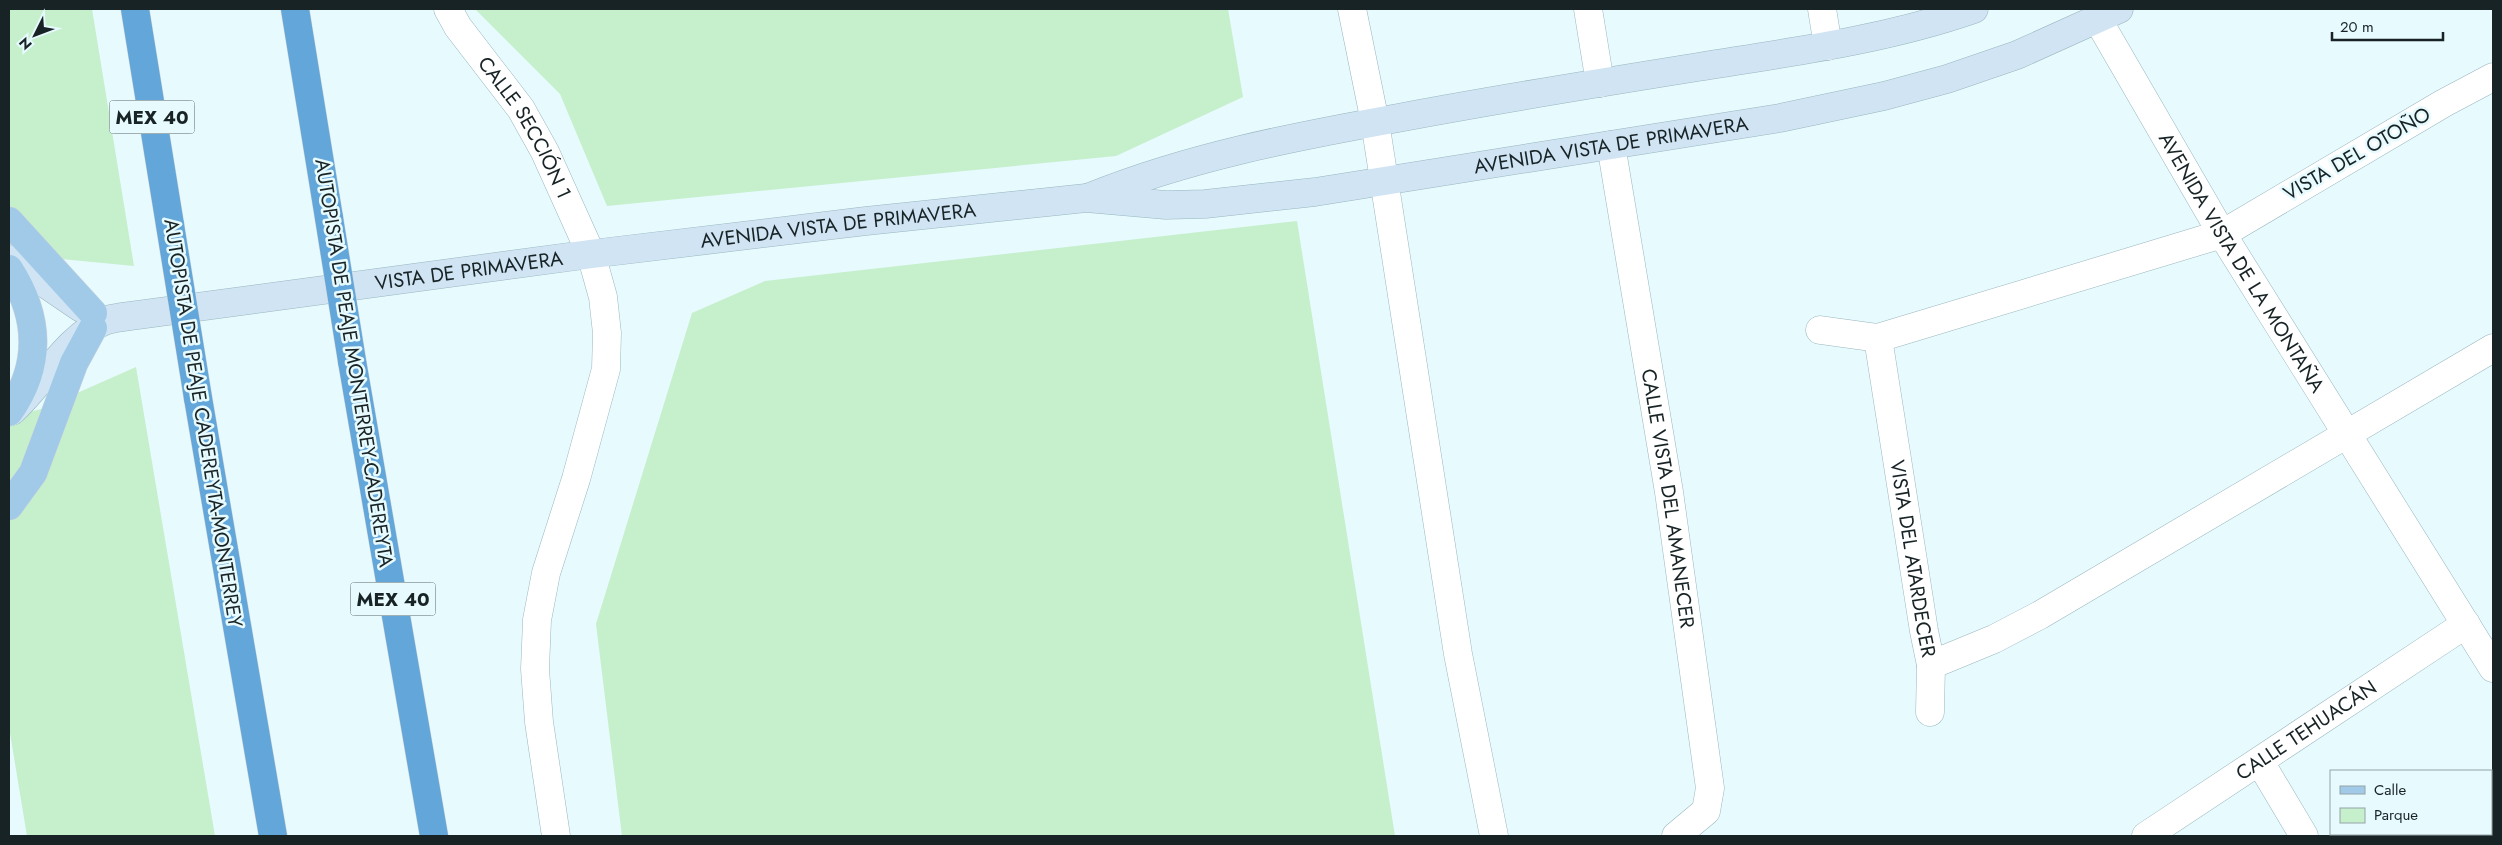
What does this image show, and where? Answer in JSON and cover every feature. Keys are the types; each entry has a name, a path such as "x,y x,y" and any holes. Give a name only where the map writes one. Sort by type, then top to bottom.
{"highway":[{"name":"AUTOPISTA DE PEAJE CADEREYTA-MONTERREY","path":"135,9 272,836"},
{"name":"AUTOPISTA DE PEAJE MONTERREY-CADEREYTA","path":"296,9 352,361 434,836"}],"main road":[{"name":"AVENIDA VISTA DE PRIMAVERA","path":"1086,198 1130,181 1212,156 1280,139 1600,83 1828,46 1892,32 1974,9"},
{"name":"AVENIDA VISTA DE PRIMAVERA","path":"591,254 866,221 1086,198 1131,204 1205,204 1316,192 1384,182 1780,118 1902,91 1947,79 2017,55 2103,13"},
{"path":"9,222 98,320"},
{"name":"VISTA DE PRIMAVERA","path":"98,320 269,295 591,254"},
{"path":"9,259 98,320"},
{"path":"9,269 21,288 29,309 34,332 33,356 28,378 9,413"},
{"path":"9,413 28,397 67,350 98,320"},
{"path":"9,506 33,473 74,363 98,320"}],"street":[{"name":"CALLE SECCIÓN 1","path":"448,9 458,27 521,109 545,152 591,254 603,297 608,333 606,369 546,573 537,620 535,669 539,722 556,836"},
{"path":"1352,9 1375,122 1458,654 1494,836"},
{"path":"1588,9 1600,83"},
{"path":"1822,9 1828,46"},
{"name":"AVENIDA VISTA DE LA MONTAÑA","path":"2103,13 2222,234 2493,668"},
{"name":"VISTA DEL OTOÑO","path":"2222,234 2444,103 2493,77"},
{"name":"CALLE VISTA DEL AMANECER","path":"1611,145 1669,492 1710,788 1706,811 1676,836"},
{"path":"1820,330 1878,338 2222,234"},
{"name":"VISTA DEL ATARDECER","path":"1878,338 1924,631 1932,665 1994,639 2040,615 2346,435"},
{"path":"2346,435 2493,348"},
{"name":"CALLE TEHUACÁN","path":"2146,836 2466,624"},
{"path":"1930,712 1932,665"},
{"path":"2260,762 2304,836"}],"green space":[{"path":"9,9 92,9 134,266 9,254"},
{"path":"475,9 1228,9 1243,97 1116,156 607,206 560,94"},
{"path":"1297,221 1395,836 622,836 596,624 692,313 765,281"},
{"path":"136,367 215,836 27,836 9,727 9,417 41,409"}]}
